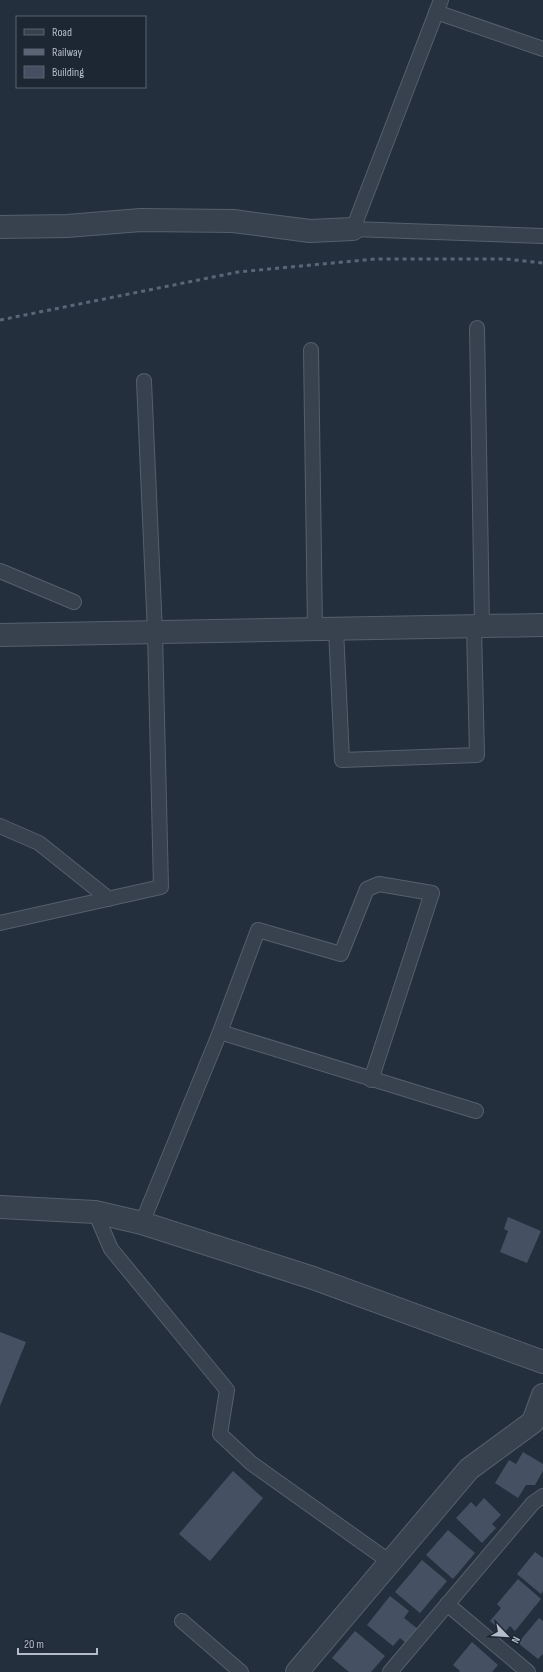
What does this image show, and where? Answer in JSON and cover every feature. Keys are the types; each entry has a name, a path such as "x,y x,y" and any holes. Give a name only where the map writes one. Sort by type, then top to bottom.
{"street":[{"path":"0,227 67,226 141,220 233,221 310,231 353,229"},
{"path":"0,635 543,625"},
{"path":"0,1207 95,1212 142,1223 313,1278 543,1362"},
{"path":"297,1672 469,1469 533,1422 543,1395"}],"lane":[{"path":"543,49 439,6 353,229 543,236"},
{"path":"312,350 326,629 342,760 477,755 477,328"},
{"path":"0,923 161,887 155,632 144,381"},
{"path":"0,571 74,602"},
{"path":"0,826 39,843 109,899"},
{"path":"142,1223 220,1032 258,930 341,954 367,889 379,884 432,893 371,1080"},
{"path":"220,1032 371,1080 476,1111"},
{"path":"95,1212 111,1249 227,1390 220,1434 250,1463 390,1562"},
{"path":"390,1672 533,1503 543,1496"},
{"path":"447,1604 528,1672"},
{"path":"182,1621 241,1672"}],"building":[{"path":"508,1217 541,1231 527,1263 500,1252 508,1231 504,1229"},
{"path":"0,1332 26,1342 0,1406"},
{"path":"523,1452 543,1464 543,1471 535,1485 526,1485 518,1498 495,1483 509,1460 516,1464"},
{"path":"233,1471 263,1498 210,1561 179,1534"},
{"path":"484,1498 501,1515 492,1524 496,1528 482,1543 456,1518 471,1502 476,1507"},
{"path":"448,1530 475,1553 453,1579 426,1555"},
{"path":"535,1552 543,1558 543,1591 541,1594 517,1574"},
{"path":"422,1560 447,1581 420,1613 395,1592"},
{"path":"518,1579 541,1599 515,1631 510,1626 504,1633 490,1621 501,1608 497,1604"},
{"path":"390,1596 409,1611 404,1618 418,1629 406,1643 400,1638 393,1646 367,1625"},
{"path":"539,1618 543,1621 543,1654 538,1659 518,1643"},
{"path":"355,1631 385,1656 371,1672 349,1672 332,1658"},
{"path":"472,1642 498,1665 492,1672 459,1672 460,1671 453,1665"}],"railway":[{"path":"0,320 238,272 375,259 506,259 543,263"}]}
